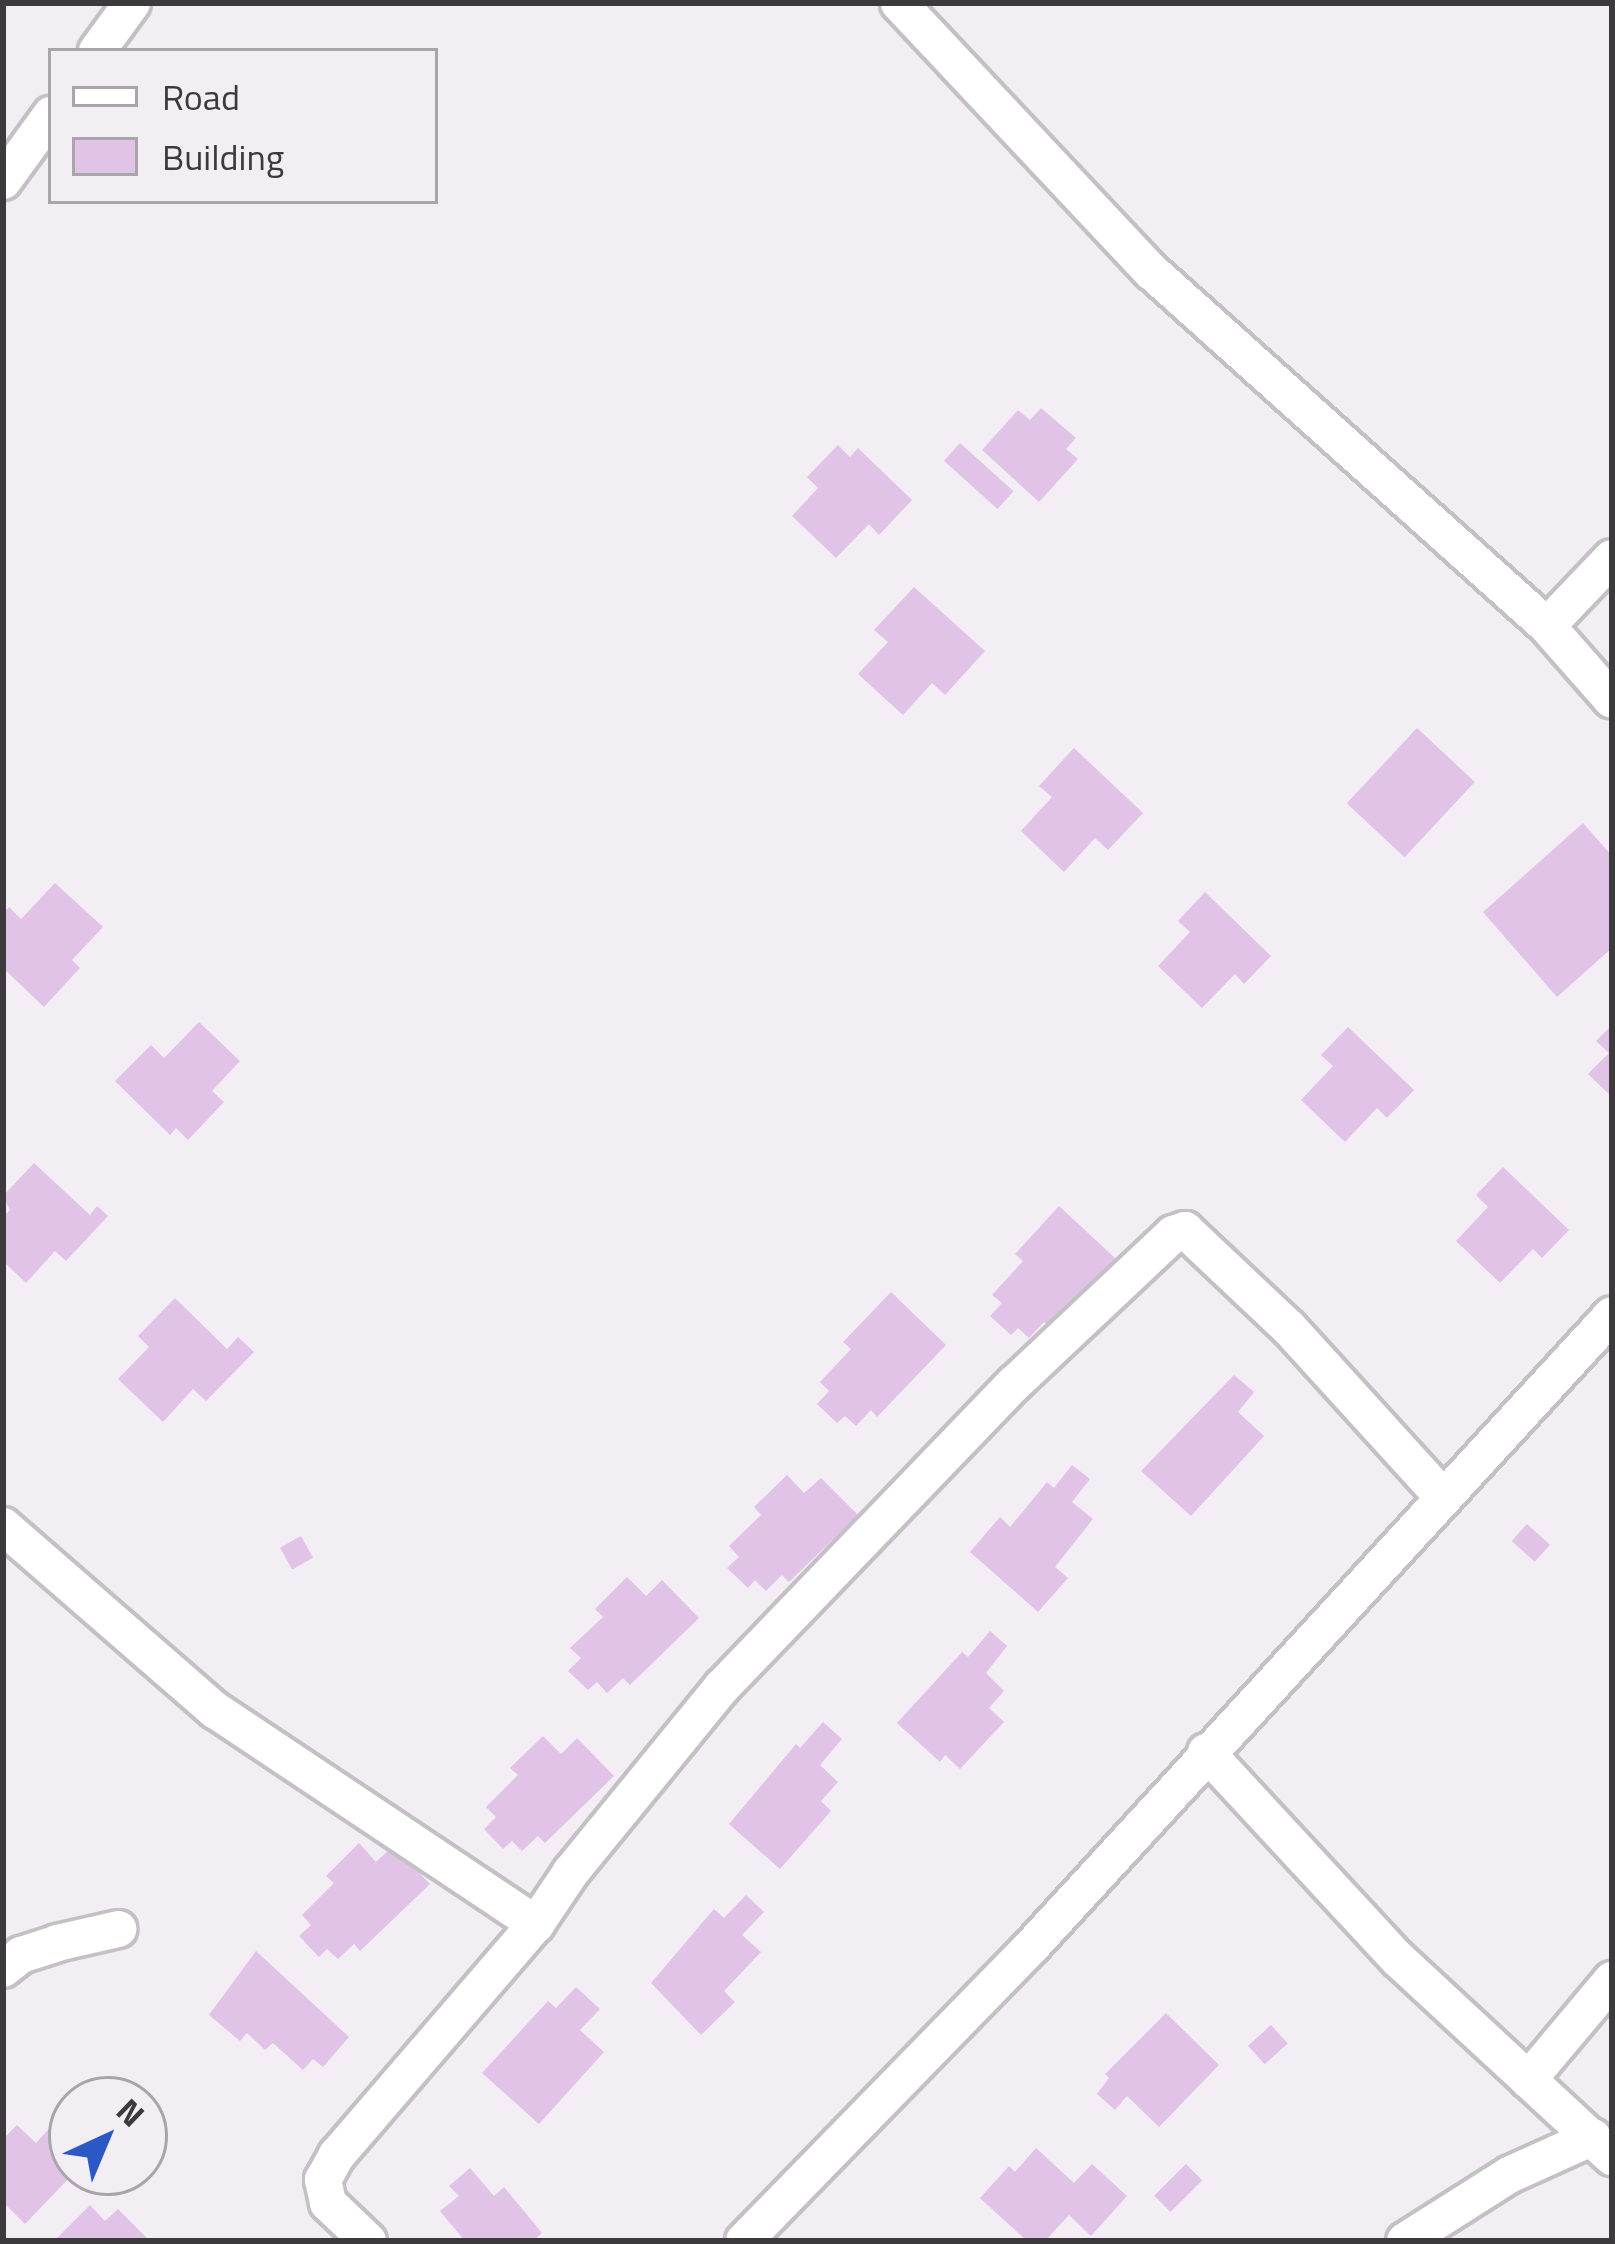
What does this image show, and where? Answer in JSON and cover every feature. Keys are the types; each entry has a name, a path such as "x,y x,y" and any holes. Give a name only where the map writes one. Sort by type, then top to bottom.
{"street":[{"path":"99,48 132,3"},
{"path":"899,3 1151,271 1547,626 1612,700"},
{"path":"3,181 48,119"},
{"path":"1547,626 1612,558"},
{"path":"368,2241 328,2203 323,2180 337,2155 536,1924 571,1872 722,1687 1014,1384 1173,1234 1185,1230 1288,1328 1442,1496"},
{"path":"744,2241 1031,1947 1612,1315"},
{"path":"3,1526 215,1710 536,1924"},
{"path":"1206,1752 1398,1959 1602,2147"},
{"path":"3,1969 21,1955 56,1942 118,1929"},
{"path":"1528,2080 1612,1980"},
{"path":"1405,2241 1509,2175 1602,2147"}],"building":[{"path":"1041,408 1076,438 1066,449 1078,459 1039,502 982,450 1018,410 1030,420"},
{"path":"960,443 1014,491 997,509 944,461"},
{"path":"838,445 850,457 858,448 912,500 879,535 869,524 836,558 792,516 818,488 807,477"},
{"path":"914,587 985,651 945,695 932,683 903,715 858,674 888,642 874,630"},
{"path":"1417,728 1475,782 1405,857 1347,803"},
{"path":"1074,748 1143,813 1108,850 1095,838 1064,872 1021,831 1052,797 1039,786"},
{"path":"1583,823 1612,856 1612,948 1557,997 1483,912"},
{"path":"55,883 103,927 72,960 80,968 44,1007 3,968 3,914 9,907 21,919"},
{"path":"1205,892 1271,956 1244,984 1235,974 1202,1008 1158,966 1190,932 1178,921"},
{"path":"199,1022 240,1061 212,1091 224,1102 188,1140 176,1128 170,1135 115,1081 151,1045 164,1058"},
{"path":"1612,1025 1612,1097 1588,1074 1609,1053 1596,1041"},
{"path":"1348,1027 1414,1090 1387,1118 1377,1108 1345,1142 1301,1100 1333,1066 1321,1055"},
{"path":"34,1163 90,1215 97,1206 108,1216 66,1261 55,1251 26,1283 3,1261 3,1217 10,1210 3,1196"},
{"path":"1503,1167 1569,1230 1542,1258 1533,1249 1500,1283 1456,1241 1488,1207 1476,1195"},
{"path":"1059,1206 1115,1258 1051,1329 1044,1322 1029,1338 1018,1328 1011,1335 990,1316 1002,1303 992,1295 1023,1261 1015,1254"},
{"path":"891,1292 946,1345 877,1417 871,1410 856,1426 845,1416 837,1423 817,1404 829,1391 820,1382 851,1349 843,1342"},
{"path":"175,1298 227,1349 238,1337 254,1352 206,1401 193,1389 163,1422 118,1379 149,1347 138,1336"},
{"path":"1234,1375 1254,1392 1238,1412 1264,1436 1191,1516 1141,1471"},
{"path":"1072,1465 1090,1479 1072,1502 1093,1519 1055,1567 1068,1578 1038,1612 970,1552 1000,1517 1010,1527 1047,1482 1054,1488"},
{"path":"787,1475 804,1493 821,1478 858,1515 789,1582 782,1575 766,1591 755,1580 748,1588 727,1568 739,1557 729,1546 761,1515 754,1507"},
{"path":"1527,1524 1550,1545 1535,1562 1512,1541"},
{"path":"301,1536 313,1558 292,1570 280,1548"},
{"path":"627,1577 646,1596 662,1580 699,1618 630,1685 623,1678 607,1693 597,1682 588,1690 568,1671 581,1658 570,1648 603,1617 595,1609"},
{"path":"990,1631 1007,1646 986,1673 1004,1691 989,1708 1004,1722 960,1769 945,1755 940,1762 897,1723 962,1652 968,1657"},
{"path":"823,1722 842,1739 820,1765 838,1782 821,1801 831,1811 780,1869 729,1824 796,1744 800,1748"},
{"path":"543,1736 561,1754 577,1738 614,1776 545,1843 538,1836 522,1851 512,1841 503,1849 484,1829 496,1817 486,1807 518,1775 510,1768"},
{"path":"359,1843 376,1862 393,1846 430,1884 360,1951 354,1944 338,1959 327,1949 319,1957 299,1936 311,1925 302,1915 334,1883 326,1876"},
{"path":"746,1895 764,1912 742,1935 761,1952 724,1991 735,2002 701,2035 651,1983 714,1909 724,1918"},
{"path":"256,1951 349,2037 323,2067 313,2059 303,2070 273,2043 265,2050 247,2033 240,2041 209,2015"},
{"path":"576,1987 600,2009 580,2030 604,2052 539,2124 482,2073 548,2001 556,2008"},
{"path":"1166,2013 1219,2065 1159,2127 1127,2096 1115,2110 1097,2094 1109,2078 1105,2074"},
{"path":"1271,2025 1288,2044 1265,2064 1248,2046"},
{"path":"17,2125 36,2143 48,2130 48,2196 52,2196 25,2224 3,2202 3,2139"},
{"path":"1036,2148 1074,2183 1092,2164 1127,2196 1091,2236 1069,2215 1045,2241 1027,2241 980,2198 1009,2166 1015,2172"},
{"path":"1186,2164 1202,2180 1170,2212 1154,2196"},
{"path":"470,2168 494,2196 504,2187 542,2233 533,2241 465,2241 440,2211 459,2196 449,2186"},
{"path":"90,2205 105,2221 118,2209 150,2241 54,2241"}]}
